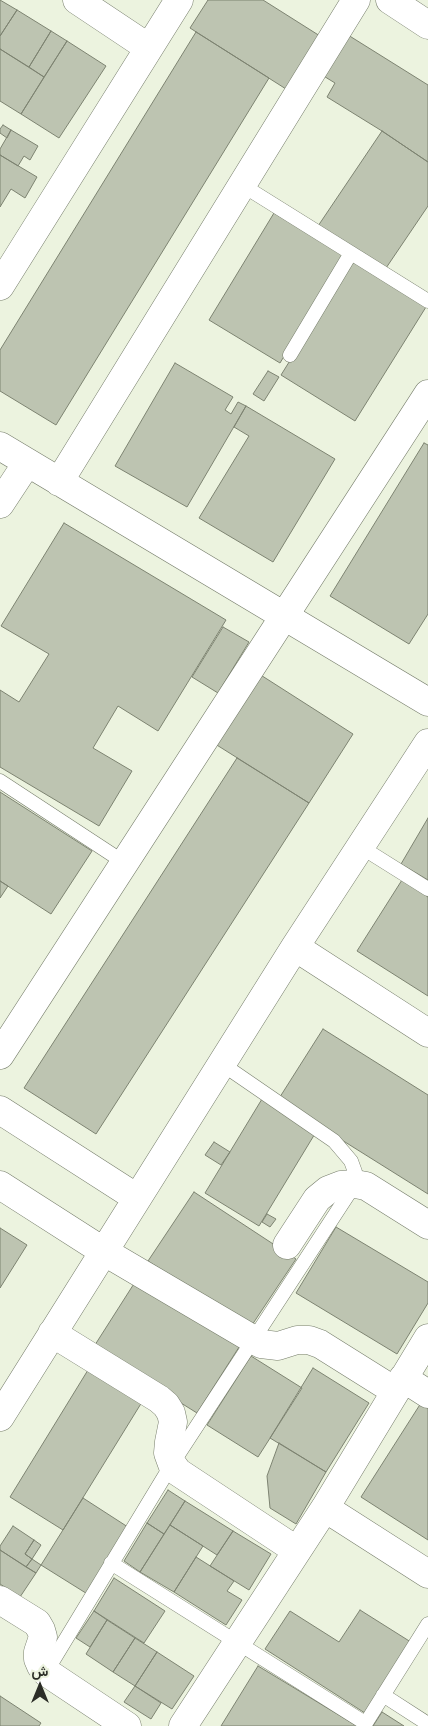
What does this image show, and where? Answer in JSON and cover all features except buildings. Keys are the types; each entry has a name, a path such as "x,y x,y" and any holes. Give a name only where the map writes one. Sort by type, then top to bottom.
{"street":[{"path":"77,0 149,48"},
{"path":"0,286 179,0"},
{"path":"59,482 356,0"},
{"path":"390,0 428,25"},
{"path":"0,1056 428,394"},
{"path":"0,446 428,702"},
{"path":"0,504 27,463"},
{"path":"0,1417 295,947 427,745"},
{"path":"295,947 428,1033"},
{"path":"0,1110 137,1198"},
{"path":"286,1246 317,1199 328,1190 341,1184 366,1186 428,1224"},
{"path":"0,1185 103,1251 261,1344 278,1346 297,1340 309,1340 399,1385 428,1394"},
{"path":"52,1333 166,1405 171,1413 173,1422 168,1448 172,1464 178,1472 296,1550"},
{"path":"183,1726 325,1508 428,1338"},
{"path":"325,1508 428,1574"},
{"path":"0,1600 37,1623 43,1637 38,1652 38,1659 46,1672 127,1726"}],"lane":[{"path":"242,185 428,301"},
{"path":"290,355 352,254"},
{"path":"0,781 125,863"},
{"path":"361,847 428,889"},
{"path":"46,1672 172,1464 355,1184 355,1172 351,1161 334,1140 222,1064"},
{"path":"112,1563 364,1725 428,1624"},
{"path":"383,1695 428,1724"}]}
